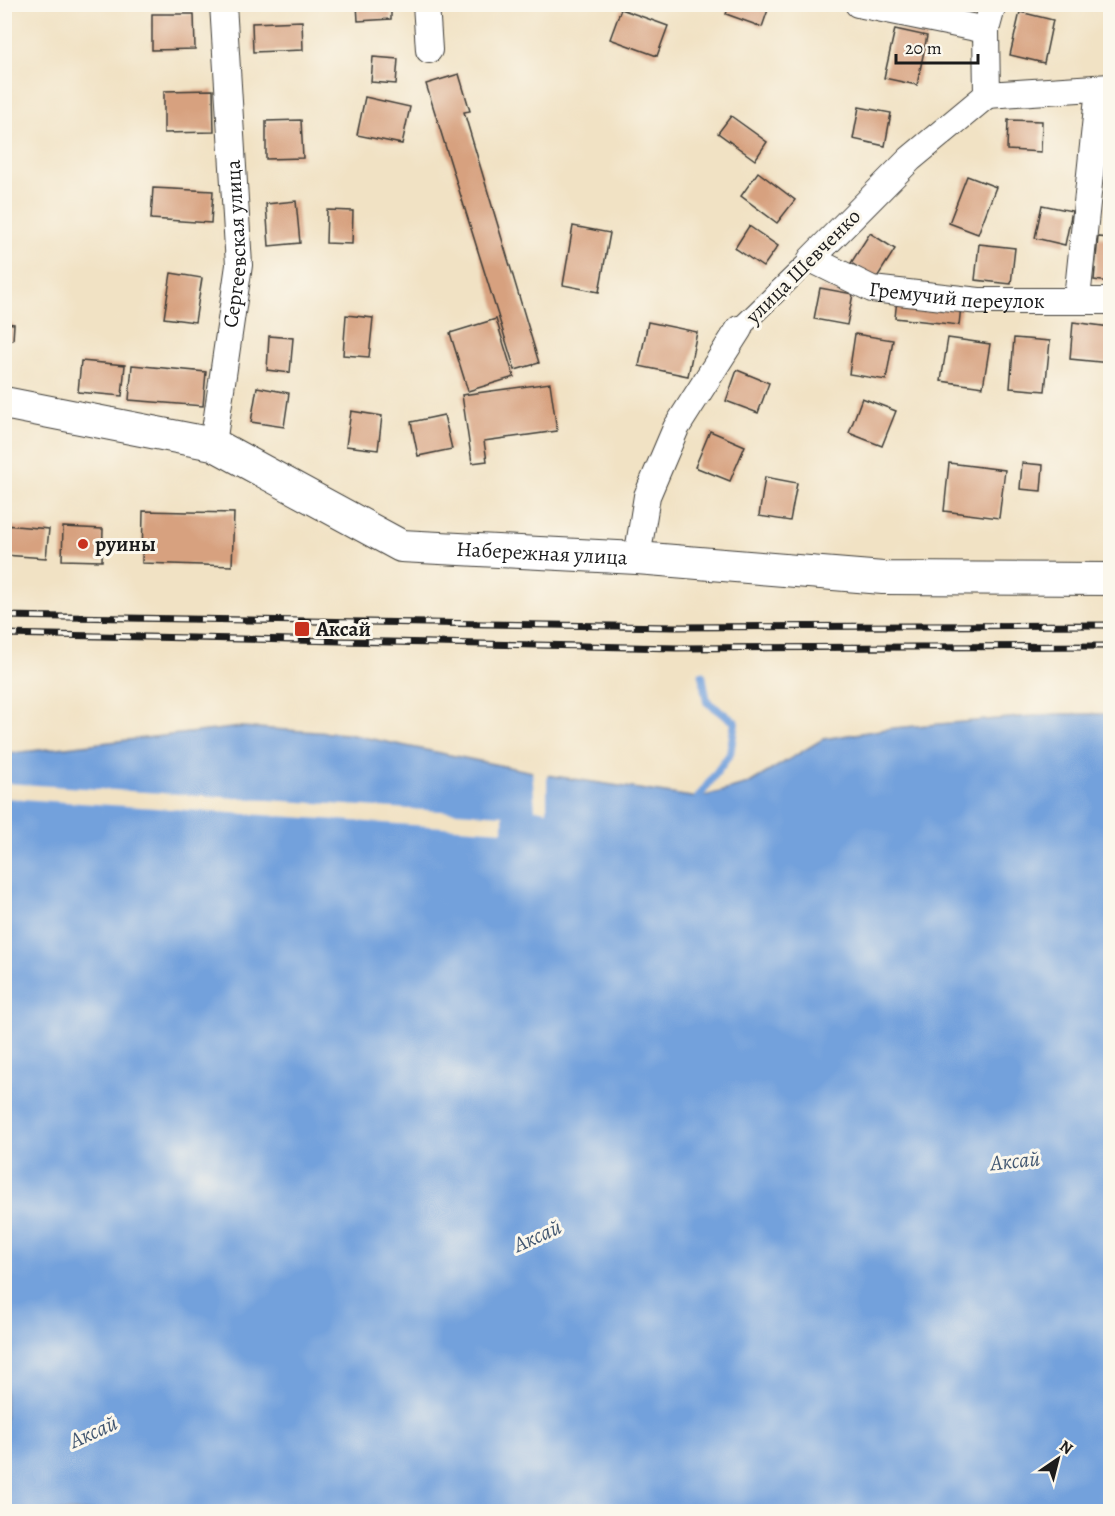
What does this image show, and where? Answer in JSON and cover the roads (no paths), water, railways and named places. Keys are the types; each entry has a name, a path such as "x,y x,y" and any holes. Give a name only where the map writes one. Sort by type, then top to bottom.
{"street":[{"name":"Сергеевская улица","path":"213,444 239,265 224,4"},
{"path":"426,4 429,50"},
{"path":"858,4 986,30"},
{"path":"993,4 986,30 987,95 1105,88 1077,299"},
{"name":"улица Шевченко","path":"637,558 647,496 676,428 739,329 910,159 987,95"},
{"name":"Гремучий переулок","path":"811,259 872,289 979,301 1077,299 1110,301"},
{"name":"Набережная улица","path":"4,403 213,444 401,546 637,558 883,578 1110,579"}],"water":[{"path":"1055,714 1110,714 1110,1511 5,1512 5,754 241,727 348,734 547,775 698,798 748,784 823,739 893,728"}],"waterway":[{"path":"696,808 698,798 730,754 735,722 707,702 702,675"}],"railway":[{"path":"4,616 674,627 1110,625"},
{"path":"4,634 676,648 1110,646"}],"place":[{"name":"руины","path":"83,544"},
{"name":"Аксай","path":"302,629"}]}
